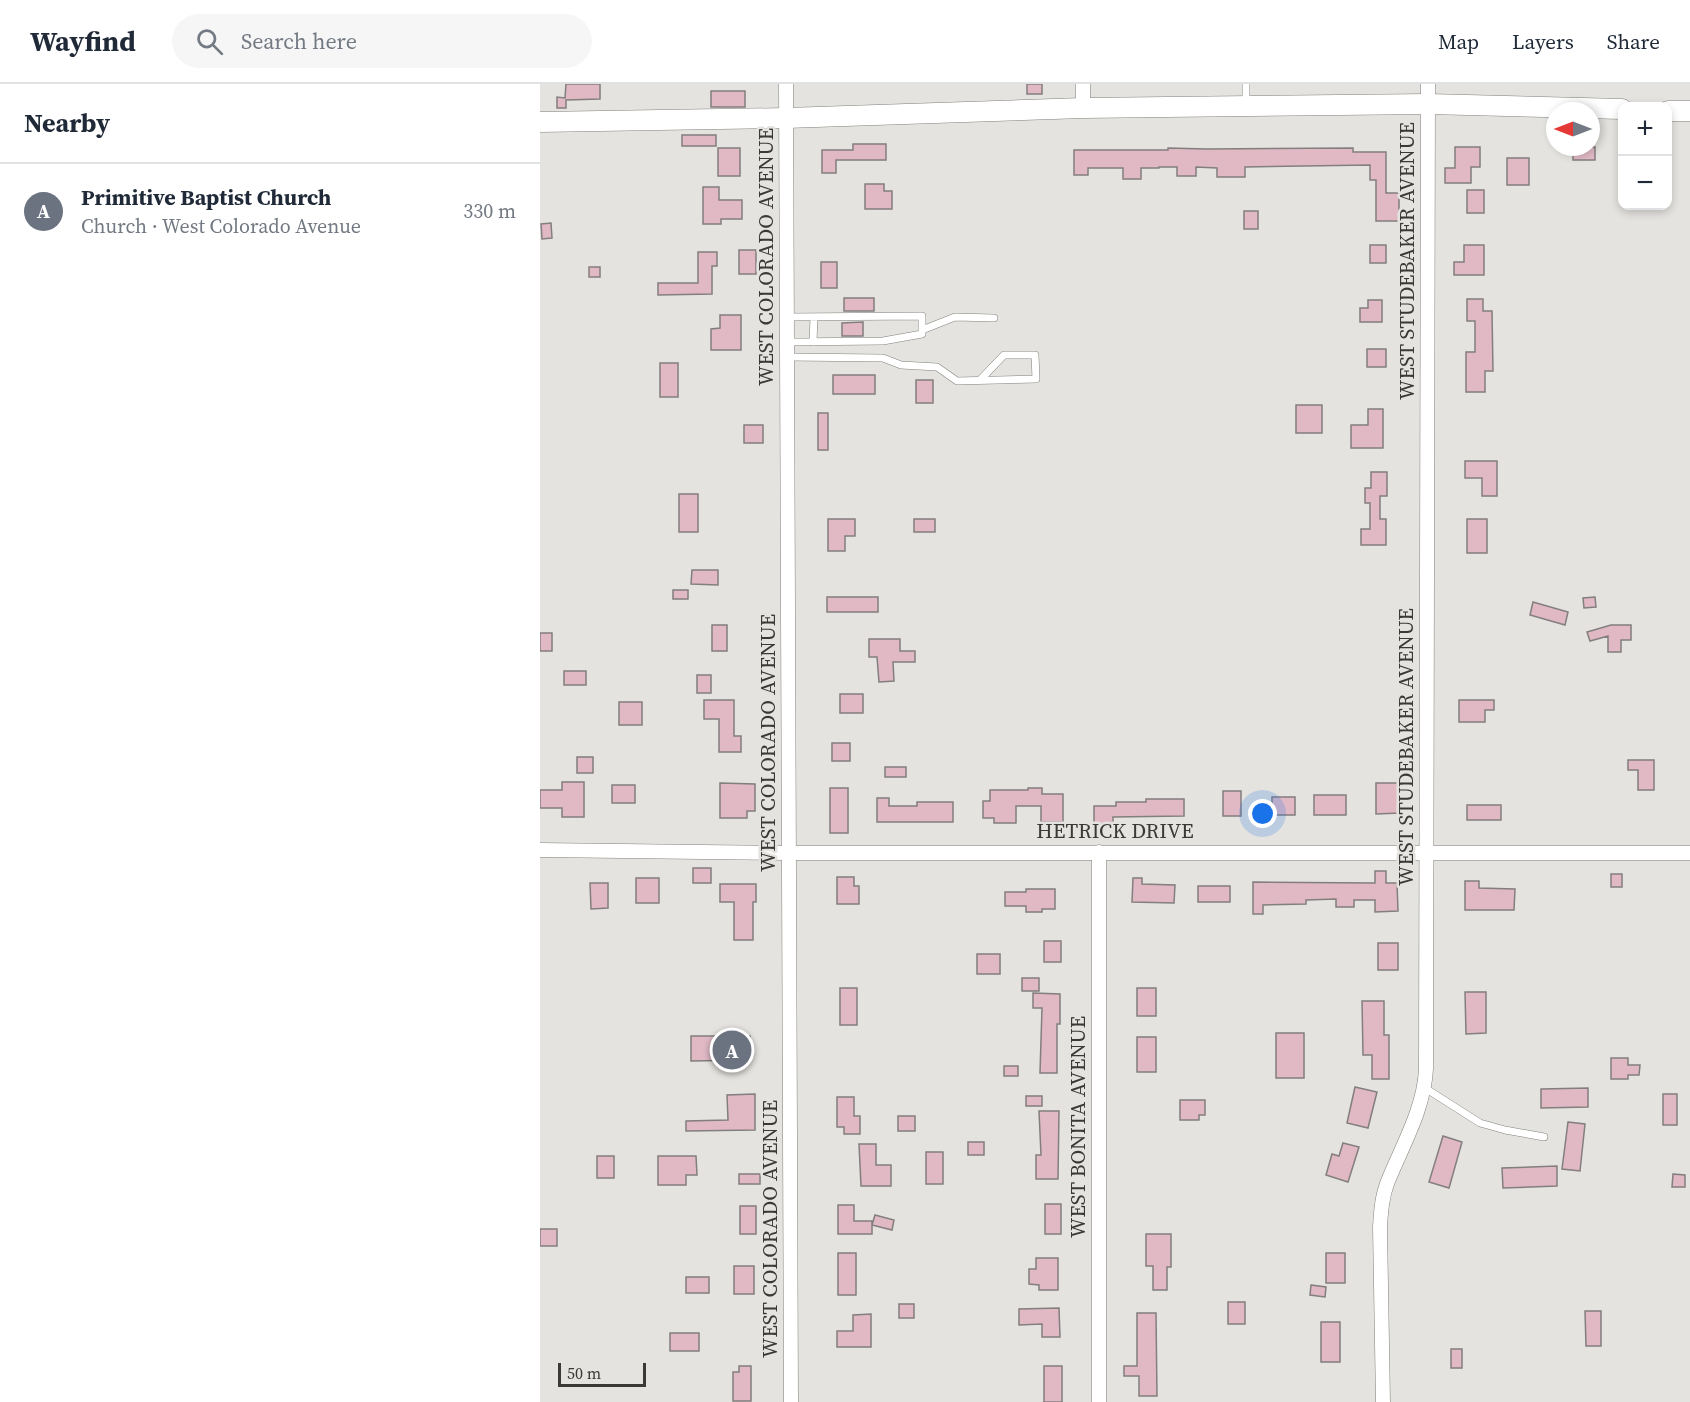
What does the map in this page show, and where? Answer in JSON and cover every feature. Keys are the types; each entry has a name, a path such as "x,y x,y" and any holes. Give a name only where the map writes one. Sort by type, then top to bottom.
{"street":[{"name":"WEST COLORADO AVENUE","path":"786,84 791,1402"},
{"path":"1083,84 1083,108"},
{"name":"WEST STUDEBAKER AVENUE","path":"1383,1402 1380,1227 1382,1204 1388,1182 1418,1114 1425,1088 1428,84"},
{"path":"540,122 1245,106 1428,104 1618,109"},
{"path":"1672,111 1690,111"},
{"name":"HETRICK DRIVE","path":"540,850 789,853 1690,853"},
{"name":"WEST BONITA AVENUE","path":"1099,852 1099,1402"}],"lane":[{"path":"1245,106 1246,84"},
{"path":"787,317 922,316 922,334 883,341 813,342 788,349"},
{"path":"813,342 814,317"},
{"path":"922,330 955,317 994,318"},
{"path":"788,349 883,358 901,365 937,367 957,381 1036,379 1035,355 1004,355 980,380"},
{"path":"1425,1088 1480,1123 1544,1137"}],"building":[{"path":"566,84 600,84 600,99 566,100 566,108 557,108 557,97 565,98"},
{"path":"1027,84 1042,84 1042,94 1027,94"},
{"path":"711,91 745,91 745,107 711,107"},
{"path":"682,135 716,135 716,146 682,146"},
{"path":"853,144 886,144 886,160 836,160 836,173 822,173 822,150 853,150"},
{"path":"1455,147 1480,147 1480,167 1471,167 1471,183 1445,183 1445,168 1455,168"},
{"path":"718,148 740,148 740,176 718,176"},
{"path":"1168,148 1353,148 1353,152 1386,152 1386,193 1399,193 1399,221 1376,221 1376,180 1370,180 1370,165 1245,167 1245,177 1217,177 1217,168 1196,167 1196,176 1177,176 1177,167 1141,168 1141,179 1123,179 1123,168 1088,168 1088,175 1074,175 1074,150 1168,150"},
{"path":"1573,156 1595,156 1595,160 1573,160"},
{"path":"1507,158 1529,158 1529,185 1507,185"},
{"path":"865,184 884,184 884,191 892,191 892,209 865,209"},
{"path":"703,187 719,187 719,200 742,200 742,219 721,219 721,224 703,224"},
{"path":"1467,190 1484,190 1484,213 1467,213"},
{"path":"1244,211 1258,211 1258,229 1244,229"},
{"path":"551,223 552,238 542,239 541,224"},
{"path":"1370,245 1386,245 1386,263 1370,263"},
{"path":"1464,245 1484,245 1484,275 1454,275 1454,262 1464,262"},
{"path":"739,250 756,250 756,274 739,274"},
{"path":"698,252 717,252 717,266 712,266 712,294 658,295 658,283 698,283"},
{"path":"821,262 837,262 837,288 821,288"},
{"path":"589,267 600,267 600,277 589,277"},
{"path":"844,298 874,298 874,311 844,311"},
{"path":"1467,299 1483,299 1483,311 1492,311 1493,371 1485,371 1485,392 1466,392 1466,352 1475,352 1475,321 1467,321"},
{"path":"1368,300 1382,300 1382,322 1360,322 1360,308 1368,308"},
{"path":"720,315 741,315 741,350 711,350 711,329 720,328"},
{"path":"863,322 863,336 842,336 842,323"},
{"path":"1367,349 1386,349 1386,367 1367,367"},
{"path":"660,363 678,363 678,397 660,397"},
{"path":"833,375 875,375 875,394 833,394"},
{"path":"916,380 933,380 933,403 916,403"},
{"path":"1296,405 1322,405 1322,433 1296,433"},
{"path":"1368,409 1383,409 1383,448 1351,448 1351,425 1368,425"},
{"path":"818,413 828,413 828,450 818,450"},
{"path":"744,425 763,425 763,443 744,443"},
{"path":"1465,461 1497,461 1497,496 1482,496 1482,478 1465,478"},
{"path":"1371,472 1387,472 1387,496 1380,496 1380,519 1386,519 1386,545 1361,545 1361,529 1370,529 1370,503 1365,503 1365,488 1371,488"},
{"path":"679,494 698,494 698,532 679,532"},
{"path":"828,519 855,519 855,536 845,536 845,551 828,551"},
{"path":"914,519 935,519 935,532 914,532"},
{"path":"1467,519 1487,519 1487,553 1467,553"},
{"path":"692,570 718,570 718,585 691,584"},
{"path":"673,590 688,590 688,599 673,599"},
{"path":"827,597 878,597 878,612 827,612"},
{"path":"1595,597 1596,607 1584,608 1583,598"},
{"path":"1533,602 1568,612 1565,625 1530,615"},
{"path":"712,625 727,625 727,651 712,651"},
{"path":"1611,625 1631,625 1631,640 1621,640 1621,652 1608,652 1608,636 1590,641 1587,632"},
{"path":"540,633 552,633 552,651 540,651"},
{"path":"869,639 900,639 900,651 915,651 915,662 893,662 894,681 879,682 877,657 869,657"},
{"path":"564,671 586,671 586,685 564,685"},
{"path":"697,675 711,675 711,693 697,693"},
{"path":"840,694 863,694 863,713 840,713"},
{"path":"704,700 734,700 734,736 741,736 741,752 719,752 719,719 704,719"},
{"path":"1459,700 1494,700 1494,710 1485,710 1485,722 1459,722"},
{"path":"619,702 642,702 642,725 619,725"},
{"path":"832,743 850,743 850,761 832,761"},
{"path":"577,757 593,757 593,773 577,773"},
{"path":"1628,760 1654,760 1654,790 1638,790 1638,770 1628,770"},
{"path":"885,767 906,767 906,777 885,777"},
{"path":"562,782 584,782 584,817 562,817 562,808 540,808 540,790 562,790"},
{"path":"720,783 755,784 755,811 747,811 747,818 720,818"},
{"path":"1376,783 1400,783 1400,813 1376,814"},
{"path":"612,785 635,785 635,803 612,803"},
{"path":"830,788 848,788 848,833 830,833"},
{"path":"1028,788 1042,788 1042,794 1063,794 1063,822 1041,822 1041,806 1016,806 1016,823 994,823 994,818 983,818 983,801 990,801 990,790 1028,790"},
{"path":"1223,791 1241,791 1241,816 1223,816"},
{"path":"1314,795 1346,795 1346,815 1314,815"},
{"path":"1272,797 1295,797 1295,815 1272,815"},
{"path":"877,798 889,798 889,806 917,806 917,802 953,802 953,822 877,822"},
{"path":"1146,799 1184,799 1184,816 1113,817 1113,824 1094,824 1094,806 1116,806 1116,802 1146,802"},
{"path":"1467,805 1501,805 1501,820 1467,820"},
{"path":"693,868 711,868 711,883 693,883"},
{"path":"1375,871 1386,871 1386,883 1397,883 1398,911 1375,912 1375,900 1354,900 1354,907 1336,907 1336,899 1306,900 1306,904 1263,905 1263,914 1253,914 1253,882 1375,883"},
{"path":"1611,874 1622,874 1622,887 1611,887"},
{"path":"837,877 854,877 854,886 859,886 859,904 837,904"},
{"path":"636,878 659,878 659,903 636,903"},
{"path":"1133,878 1142,878 1142,884 1175,885 1174,903 1132,902"},
{"path":"1465,881 1479,881 1479,888 1515,889 1514,910 1465,910"},
{"path":"590,883 608,883 608,908 591,909"},
{"path":"720,884 756,884 756,902 753,902 753,940 734,940 734,902 720,902"},
{"path":"1198,886 1230,886 1230,902 1198,902"},
{"path":"1026,889 1055,889 1055,909 1026,912 1026,906 1005,906 1005,892 1026,892"},
{"path":"1044,941 1061,941 1061,962 1044,962"},
{"path":"1378,943 1398,943 1398,970 1378,970"},
{"path":"977,954 1000,954 1000,974 977,974"},
{"path":"1022,978 1039,978 1039,991 1022,991"},
{"path":"840,988 857,988 857,1025 840,1025"},
{"path":"1137,988 1156,988 1156,1016 1137,1016"},
{"path":"1465,992 1486,992 1486,1033 1466,1034"},
{"path":"1033,993 1060,994 1060,1024 1057,1024 1057,1073 1040,1073 1042,1008 1033,1008"},
{"path":"1362,1001 1384,1001 1384,1035 1389,1035 1389,1079 1372,1079 1372,1055 1363,1055"},
{"path":"1276,1033 1304,1033 1304,1078 1276,1078"},
{"path":"691,1036 750,1036 750,1060 691,1061"},
{"path":"1137,1037 1156,1037 1156,1072 1137,1072"},
{"path":"1611,1058 1628,1058 1628,1065 1640,1065 1639,1075 1628,1075 1628,1079 1611,1079"},
{"path":"1004,1066 1018,1066 1018,1076 1004,1076"},
{"path":"1355,1087 1377,1092 1368,1128 1347,1123"},
{"path":"1588,1088 1588,1107 1541,1108 1541,1089"},
{"path":"755,1094 755,1130 686,1131 686,1121 728,1120 727,1095"},
{"path":"1663,1094 1677,1094 1677,1125 1663,1125"},
{"path":"1026,1096 1042,1096 1042,1106 1026,1106"},
{"path":"837,1097 854,1097 854,1116 860,1116 860,1134 844,1134 844,1127 837,1127"},
{"path":"1180,1100 1205,1100 1205,1115 1199,1115 1199,1120 1180,1120"},
{"path":"1039,1111 1059,1111 1058,1179 1036,1179 1036,1155 1041,1155"},
{"path":"898,1116 915,1116 915,1131 898,1131"},
{"path":"1568,1122 1585,1124 1580,1171 1562,1169"},
{"path":"1443,1136 1462,1142 1449,1188 1429,1182"},
{"path":"968,1142 984,1142 984,1155 968,1155"},
{"path":"1343,1143 1359,1147 1348,1182 1326,1175 1332,1154 1339,1156"},
{"path":"859,1144 876,1144 876,1165 891,1165 891,1186 861,1186"},
{"path":"926,1152 943,1152 943,1184 926,1184"},
{"path":"597,1156 614,1156 614,1178 597,1178"},
{"path":"658,1156 696,1156 697,1175 686,1175 686,1185 658,1185"},
{"path":"1557,1166 1557,1186 1503,1188 1502,1168"},
{"path":"739,1174 760,1174 760,1184 739,1184"},
{"path":"1673,1174 1685,1175 1685,1187 1672,1187"},
{"path":"1045,1204 1061,1204 1061,1234 1045,1234"},
{"path":"838,1205 854,1205 854,1221 872,1221 872,1234 838,1234"},
{"path":"740,1206 756,1206 756,1234 740,1234"},
{"path":"875,1215 894,1220 892,1230 872,1225"},
{"path":"540,1229 557,1229 557,1246 540,1246"},
{"path":"1146,1234 1171,1234 1171,1267 1167,1267 1167,1290 1153,1290 1153,1266 1146,1266"},
{"path":"838,1253 856,1253 856,1295 838,1295"},
{"path":"1326,1253 1345,1253 1345,1283 1326,1283"},
{"path":"1036,1258 1058,1258 1058,1290 1039,1290 1039,1285 1029,1284 1029,1269 1036,1269"},
{"path":"734,1266 754,1266 754,1294 734,1294"},
{"path":"686,1277 709,1277 709,1293 686,1293"},
{"path":"1311,1285 1326,1287 1325,1297 1310,1295"},
{"path":"1228,1302 1245,1302 1245,1324 1228,1324"},
{"path":"899,1304 914,1304 914,1318 899,1318"},
{"path":"1059,1308 1060,1337 1042,1337 1042,1324 1019,1325 1019,1309"},
{"path":"1585,1311 1601,1311 1601,1346 1586,1346"},
{"path":"1137,1313 1156,1313 1157,1396 1139,1396 1139,1376 1124,1376 1124,1366 1137,1366"},
{"path":"871,1314 871,1347 837,1347 837,1331 853,1331 853,1315"},
{"path":"1321,1322 1340,1322 1340,1362 1321,1362"},
{"path":"670,1333 699,1333 699,1351 670,1351"},
{"path":"1451,1349 1462,1349 1462,1368 1451,1368"},
{"path":"739,1366 751,1366 751,1401 733,1401 733,1372 739,1372"},
{"path":"1044,1366 1062,1366 1062,1402 1044,1402"}],"place":[{"name":"Primitive Baptist Church","path":"732,1050"}]}
